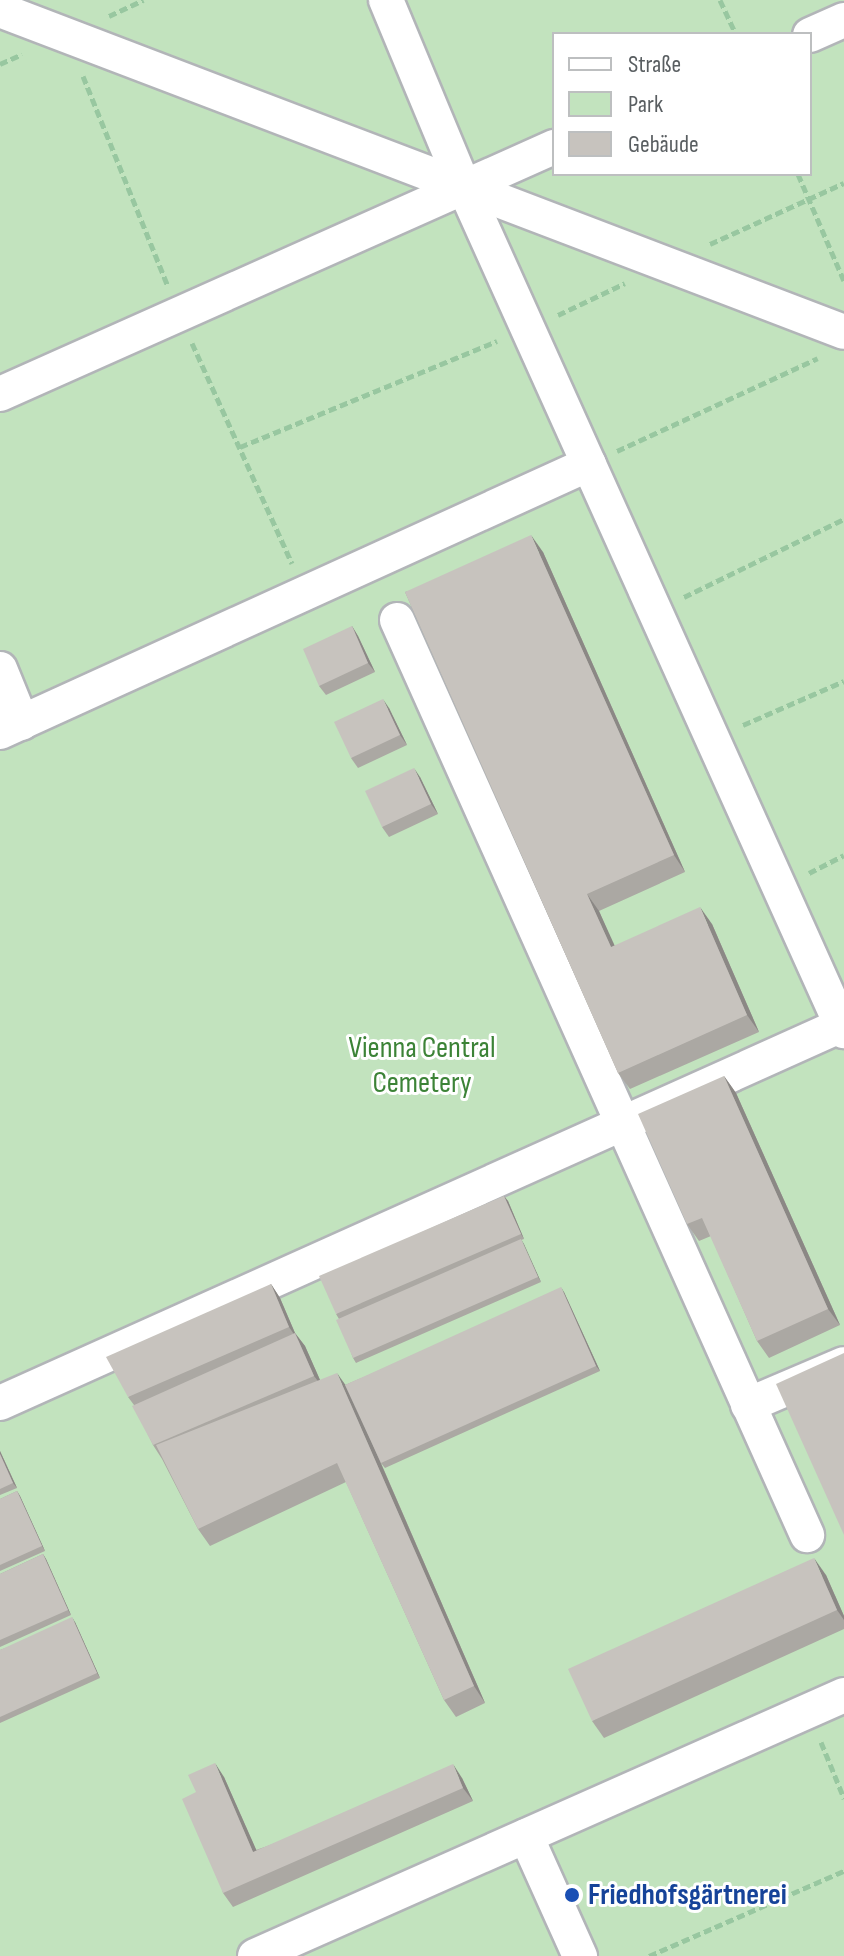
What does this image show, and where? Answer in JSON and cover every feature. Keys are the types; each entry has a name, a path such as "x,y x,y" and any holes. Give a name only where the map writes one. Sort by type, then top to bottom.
{"lane":[{"path":"0,1403 843,1026 464,187 386,0"},
{"path":"0,10 464,187 833,343"},
{"path":"812,34 844,20"},
{"path":"0,394 552,148"},
{"path":"0,669 11,728 589,464"},
{"path":"397,620 620,1124 807,1535"},
{"path":"748,1405 844,1364"},
{"path":"255,1956 844,1695"},
{"path":"526,1836 580,1956"}],"path":[{"path":"720,0 735,32"},
{"path":"799,176 844,281"},
{"path":"589,464 812,363 833,343"},
{"path":"655,611 844,519"},
{"path":"712,738 844,681"},
{"path":"808,1711 844,1798"},
{"path":"649,1956 844,1871"}],"green space":[{"name":"Vienna Central Cemetery","path":"0,0 844,0 844,1956 0,1956"}],"building":[{"path":"531,535 674,855 587,894 611,947 700,907 747,1015 618,1073 405,592"},
{"path":"352,626 368,663 319,686 303,649"},
{"path":"383,699 400,735 351,758 334,722"},
{"path":"414,768 431,804 382,827 365,791"},
{"path":"724,1076 828,1309 757,1341 702,1218 687,1224 638,1114"},
{"path":"504,1196 521,1234 336,1314 319,1276"},
{"path":"521,1239 538,1277 353,1358 336,1320"},
{"path":"271,1284 289,1327 128,1397 106,1357"},
{"path":"561,1287 596,1366 381,1463 345,1385"},
{"path":"295,1333 314,1376 153,1445 132,1406"},
{"path":"844,1353 844,1535 776,1384"},
{"path":"337,1373 474,1686 444,1700 337,1463 198,1529 156,1445"},
{"path":"0,1454 13,1483 0,1489"},
{"path":"17,1491 42,1546 0,1565 0,1499"},
{"path":"43,1554 68,1610 0,1640 0,1574"},
{"path":"814,1558 837,1610 592,1721 568,1669"},
{"path":"72,1617 97,1673 0,1717 0,1650"},
{"path":"215,1763 253,1852 453,1764 463,1788 223,1893 182,1799 196,1792 188,1775"}],"place":[{"name":"Friedhofsgärtnerei","path":"572,1895"}]}
